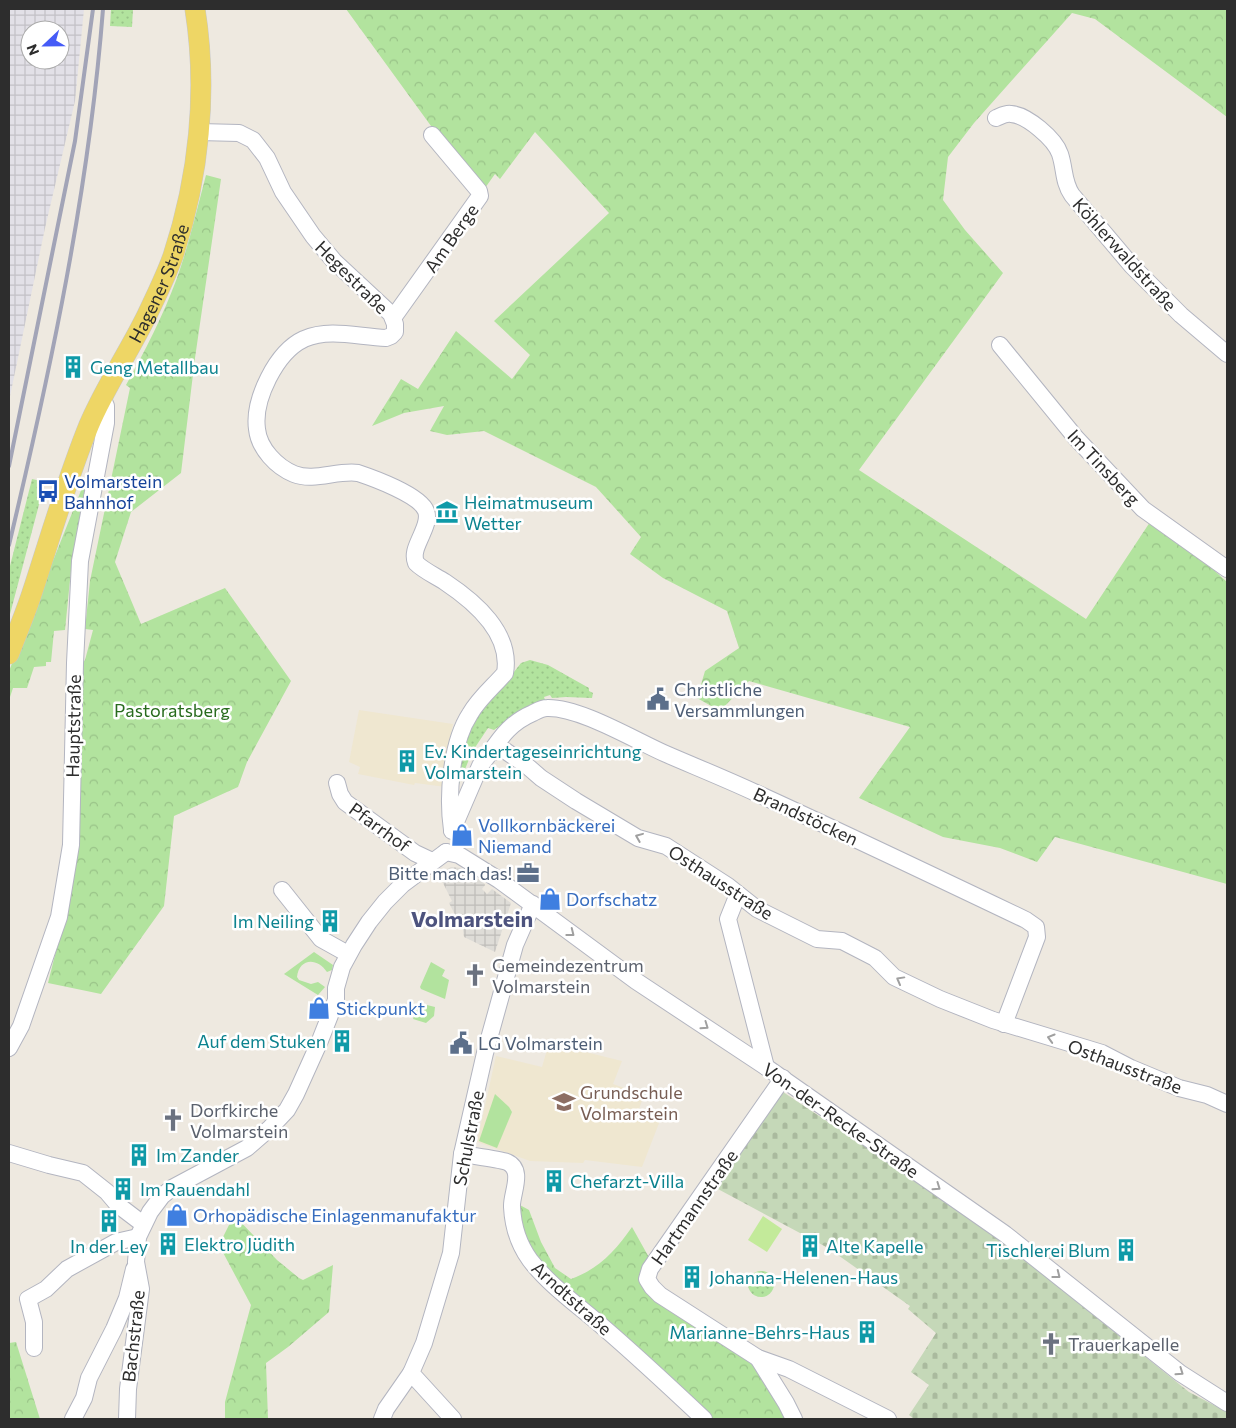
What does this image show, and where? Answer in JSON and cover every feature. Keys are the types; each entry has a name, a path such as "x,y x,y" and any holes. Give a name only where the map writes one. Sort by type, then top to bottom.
{"main road":[{"name":"Hagener Straße","path":"9,654 32,592 64,490 89,426 102,397 147,316 173,256 195,165 201,110 195,9"}],"street":[{"name":"Köhlerwaldstraße","path":"996,118 1008,113 1020,116 1055,144 1060,153 1067,188 1072,195 1132,266 1181,315 1227,354"},
{"name":"Hegestraße","path":"199,132 239,133 253,140 267,158 283,192 312,236 334,261 393,318 394,332 386,338 327,333 309,337 295,344 279,359 268,378 260,402 256,428 266,452 280,467 292,474 310,477 348,472 358,473 412,497 423,506 427,521 415,551 416,563 478,606 493,626 501,642 506,656 505,673 470,714 462,728 457,746 449,808 452,830"},
{"name":"Am Berge","path":"393,318 480,196 479,191 432,135"},
{"name":"Im Tinsberg","path":"1000,345 1076,438 1143,509 1227,569"},
{"name":"Hauptstraße","path":"9,1048 21,1026 59,917 71,845 75,663 80,561 106,424 106,406 102,397"},
{"name":"Brandstöcken","path":"490,754 503,733 512,724 525,716 545,708 569,712 616,730 654,749 754,792 1026,920 1036,927 1037,938 1004,1024"},
{"name":"Osthausstraße","path":"490,754 504,750 576,801 638,838 666,846 738,894 757,909 817,939 842,941 875,958 894,977 940,999 1004,1024 1102,1053 1130,1068 1179,1088 1207,1095 1227,1104"},
{"path":"34,1348 34,1322 28,1299 46,1289 66,1269 140,1230 150,1212 167,1192 178,1184 247,1148 287,1110 296,1094 336,1000 336,988 348,954 368,922 385,902 403,884 439,857 480,766 490,754"},
{"name":"Pfarrhof","path":"337,783 340,794 345,802 415,853 439,857"},
{"name":"Von-der-Recke-Straße","path":"439,857 459,855 499,880 636,981 783,1078 1005,1234 1180,1372 1227,1403"},
{"path":"282,890 321,939 348,954"},
{"path":"738,894 728,919 766,1067"},
{"name":"Schulstraße","path":"382,1419 390,1403 411,1373 424,1343 451,1253 462,1154 499,999 515,945 533,904"},
{"name":"Hartmannstraße","path":"783,1078 650,1270 647,1279 660,1295 758,1358 789,1369 888,1419"},
{"path":"9,1153 83,1173 107,1192 140,1230"},
{"name":"Arndtstraße","path":"462,1154 507,1162 514,1168 517,1179 512,1206 514,1225 520,1243 530,1260 544,1276 630,1350 704,1419"},
{"name":"Bachstraße","path":"127,1419 128,1389 141,1290 136,1262 140,1230"},
{"path":"73,1419 84,1398 89,1378 114,1330 127,1298 136,1262"},
{"path":"758,1358 794,1419"},
{"path":"411,1373 453,1419"}],"shaded area":[{"path":"9,9 84,9 75,101 45,228 9,401"},
{"path":"359,710 453,724 443,774 447,775 446,787 415,783 414,785 358,774 360,767 349,762"},
{"path":"451,867 468,871 468,873 483,882 485,885 482,889 487,894 492,889 511,903 495,952 464,937 463,930 449,903 452,901 440,877 443,871"},
{"name":"Grundschule Volmarstein","path":"549,1043 622,1061 613,1084 644,1095 639,1109 661,1118 642,1167 585,1160 583,1163 530,1161 477,1142 496,1056 542,1067"}],"green space":[{"path":"111,9 133,9 132,27 110,26"},
{"path":"346,9 1227,9 1227,117 1095,19 1072,13 974,123 948,157 943,200 965,230 1003,273 859,470 1086,619 1154,516 1227,582 1227,884 1055,837 1037,862 1000,848 943,837 859,798 910,727 749,681 720,711 697,698 705,671 739,648 727,611 663,578 630,554 641,537 596,487 484,431 447,435 430,431 444,406 404,413 372,426 401,379 418,389 456,331 512,379 530,355 494,321 609,213 535,132 500,179 495,174 485,188 455,159"},
{"name":"Pastoratsberg","path":"206,175 221,179 195,358 181,473 131,512 115,562 141,624 225,588 291,681 247,762 238,787 174,816 164,906 101,994 48,983 61,931 80,666 85,660 93,630 85,629 90,581 130,388 126,385 166,306 177,278"},
{"path":"90,468 72,560 65,630 54,631 51,662 46,662 46,666 34,667 27,688 13,688 9,700 9,671"},
{"path":"32,479 45,482 9,618 9,570"},
{"path":"530,660 548,665 589,688 589,691 593,693 592,698 552,698 550,695 544,697 545,700 519,712 494,730 488,728 472,752 457,789 455,784 472,717 510,680 510,677 521,663"},
{"path":"314,952 333,965 332,970 327,972 318,964 309,962 301,966 297,977 299,980 311,984 318,982 325,987 318,995 284,974"},
{"path":"431,962 445,970 442,976 449,980 445,999 420,987"},
{"path":"419,1003 435,1007 434,1016 426,1023 413,1019"},
{"path":"783,1092 899,1169 1004,1243 1189,1392 1227,1412 1227,1419 914,1419 909,1415 929,1385 911,1372 936,1333 908,1309 910,1306 828,1248 716,1188"},
{"path":"495,1094 512,1112 497,1148 479,1141"},
{"path":"518,1204 529,1210 541,1242 555,1268 571,1279 590,1270 606,1258 632,1227 651,1261 641,1282 747,1357 762,1374 787,1419 713,1419 553,1275 524,1241"},
{"path":"234,1215 277,1260 299,1278 303,1280 333,1265 329,1312 266,1363 268,1419 225,1419 225,1402 251,1305 219,1245"},
{"path":"763,1216 782,1229 767,1252 748,1240"},
{"path":"761,1271 770,1275 774,1284 770,1293 761,1297 752,1293 748,1284 752,1275"},
{"path":"16,1342 40,1419 9,1419 9,1343"}],"railway":[{"path":"9,466 75,141 93,9"},
{"path":"9,545 54,345 78,211 97,77 103,9"}],"place":[{"name":"Geng Metallbau","path":"73,367"},
{"name":"Volmarstein Bahnhof","path":"48,491"},
{"name":"Heimatmuseum Wetter","path":"447,512"},
{"name":"Christliche Versammlungen","path":"658,699"},
{"name":"Ev. Kindertageseinrichtung Volmarstein","path":"407,761"},
{"name":"Vollkornbäckerei Niemand","path":"462,835"},
{"name":"Bitte mach das!","path":"528,873"},
{"name":"Dorfschatz","path":"550,899"},
{"name":"Im Neiling","path":"330,921"},
{"name":"Gemeindezentrum Volmarstein","path":"475,975"},
{"name":"Stickpunkt","path":"319,1008"},
{"name":"Auf dem Stuken","path":"342,1041"},
{"name":"LG Volmarstein","path":"461,1043"},
{"name":"Grundschule Volmarstein","path":"564,1102"},
{"name":"Dorfkirche Volmarstein","path":"173,1120"},
{"name":"Im Zander","path":"139,1155"},
{"name":"Chefarzt-Villa","path":"554,1181"},
{"name":"Im Rauendahl","path":"123,1189"},
{"name":"Orhopädische Einlagenmanufaktur","path":"177,1215"},
{"name":"In der Ley","path":"109,1221"},
{"name":"Elektro Jüdith","path":"168,1244"},
{"name":"Alte Kapelle","path":"810,1246"},
{"name":"Tischlerei Blum","path":"1126,1250"},
{"name":"Johanna-Helenen-Haus","path":"692,1277"},
{"name":"Marianne-Behrs-Haus","path":"867,1332"},
{"name":"Trauerkapelle","path":"1051,1344"}],"district":[{"name":"Volmarstein","path":"472,918"}]}
